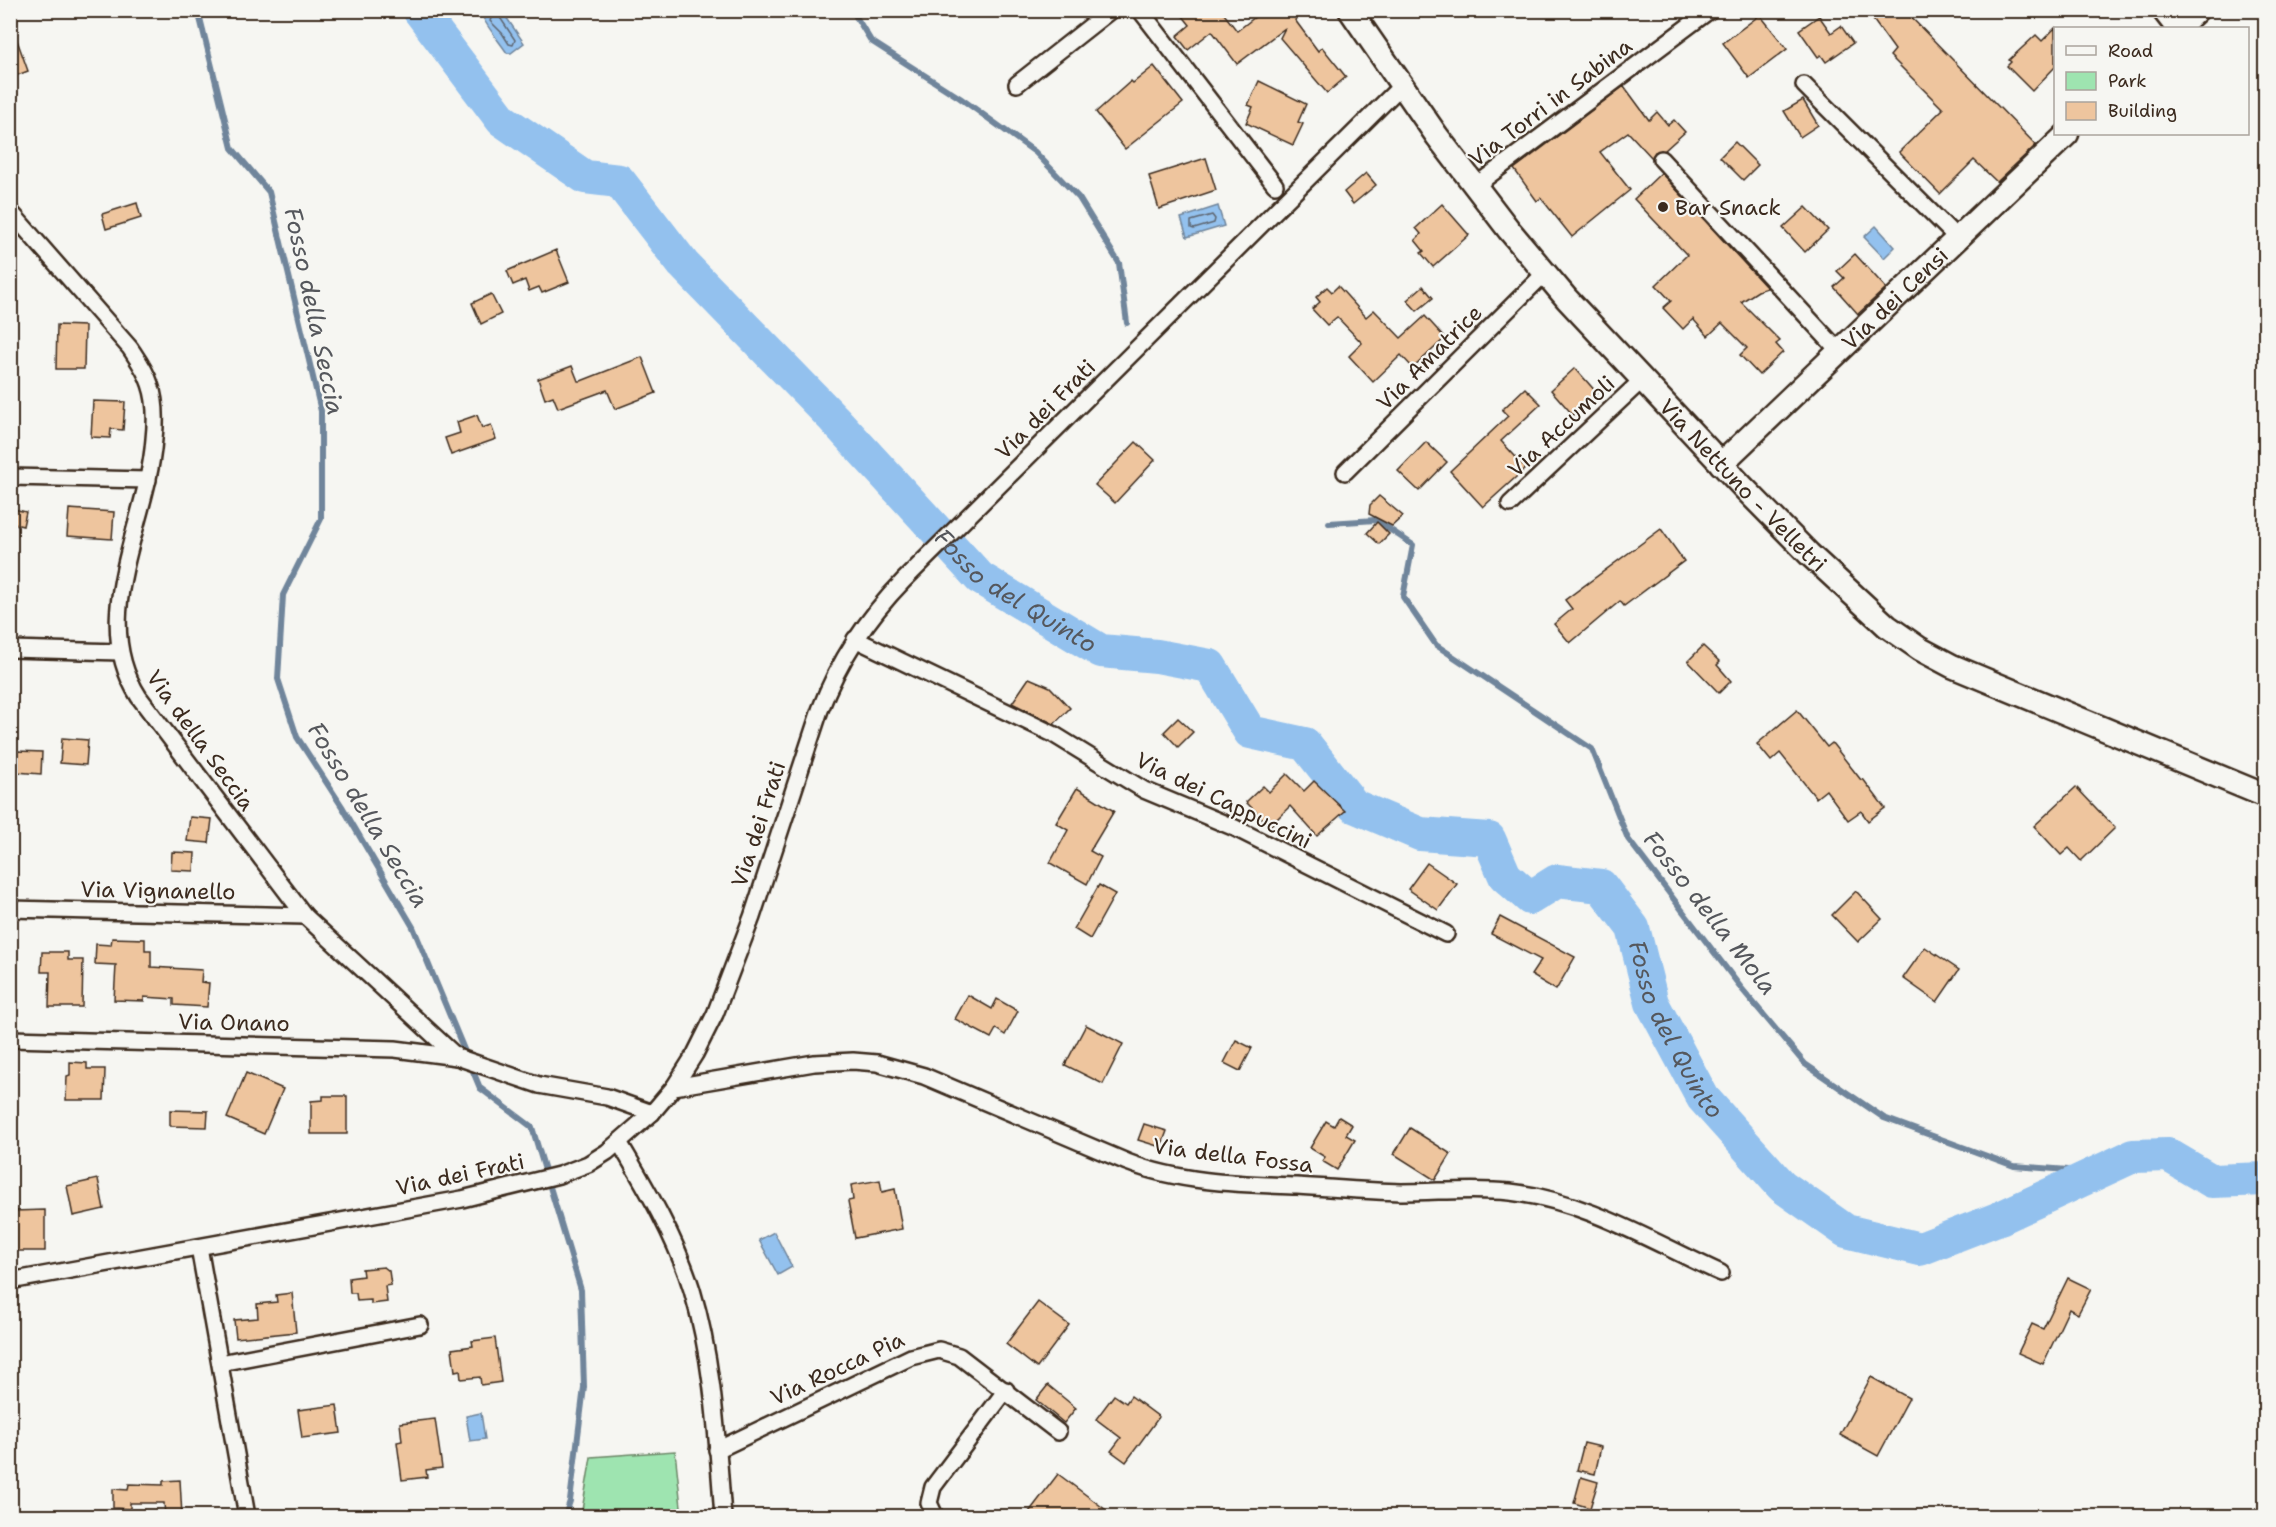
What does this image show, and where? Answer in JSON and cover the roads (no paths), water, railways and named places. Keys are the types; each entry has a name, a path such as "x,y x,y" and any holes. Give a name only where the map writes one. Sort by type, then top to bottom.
{"main road":[{"name":"Via Nettuno - Velletri","path":"1350,10 1401,86 1544,274 1779,525 1870,611 1898,634 1931,656 1980,679 2265,796"},
{"path":"2177,27 2197,10"},
{"name":"Via dei Censi","path":"1721,464 2066,135"}],"street":[{"path":"1017,84 1111,10"},
{"path":"1140,10 1275,185"},
{"name":"Via Torri in Sabina","path":"1475,186 1710,10"},
{"path":"2159,10 2175,27"},
{"path":"1804,85 1957,238"},
{"name":"Via dei Frati","path":"10,1281 421,1207 525,1185 559,1176 594,1160 620,1142 652,1113 674,1087 699,1047 723,994 752,917 820,710 834,676 855,639 895,589 1401,86"},
{"path":"1661,159 1838,350"},
{"name":"Via della Seccia","path":"10,212 119,335 144,370 152,393 155,417 153,450 148,480 121,590 118,625 120,652 128,678 139,697 305,916 457,1057 555,1089 616,1099 652,1113"},
{"name":"Via Amatrice","path":"1345,472 1544,274"},
{"name":"Via Accumoli","path":"1510,504 1642,380"},
{"path":"10,477 148,480"},
{"name":"Via dei Cappuccini","path":"855,639 1053,734 1144,790 1235,828 1446,934"},
{"path":"10,650 120,652"},
{"name":"Via Vignanello","path":"10,909 305,916"},
{"name":"Via Onano","path":"10,1039 395,1049 457,1057"},
{"name":"Via della Fossa","path":"674,1087 814,1063 853,1061 877,1063 924,1076 1152,1171 1244,1184 1400,1192 1472,1190 1519,1193 1555,1201 1605,1217 1721,1273"},
{"path":"620,1142 669,1233 692,1290 708,1358 723,1516"},
{"path":"199,1247 247,1516"},
{"path":"220,1363 420,1325"},
{"name":"Via Rocca Pia","path":"717,1450 911,1357 927,1352 947,1351 959,1356 1058,1432"},
{"path":"935,1516 929,1503 933,1487 1006,1390"}],"water":[{"path":"489,11 502,11 524,43 511,53 507,53 484,20 483,17"},
{"path":"1218,206 1224,226 1187,237 1181,218"},
{"path":"1876,226 1895,247 1884,258 1864,237"},
{"path":"774,1232 792,1267 778,1275 759,1240"},
{"path":"481,1413 485,1439 470,1441 466,1416"}],"waterway":[{"name":"Fosso della Seccia","path":"198,10 232,148 269,192 321,411 321,519 283,595 278,679 297,737 343,808 413,927 480,1088 532,1127 581,1290 584,1387 570,1501 565,1516"},
{"name":"Fosso del Quinto","path":"419,10 502,120 585,177 619,181 683,264 834,419 980,578 1101,651 1157,656 1210,666 1250,732 1305,744 1354,806 1420,834 1489,839 1505,876 1530,898 1557,881 1601,886 1633,928 1652,1003 1703,1098 1782,1186 1846,1231 1920,1249 2000,1218 2133,1156 2168,1155 2212,1181 2266,1179"},
{"name":"Fosso della Mola","path":"852,10 871,41 960,98 1035,152 1079,198 1119,263 1127,323"},
{"name":"Fosso della Mola","path":"1329,523 1376,520 1413,545 1403,597 1436,645 1592,749 1628,839 1742,989 1805,1064 1884,1118 2014,1166 2082,1171 2083,1179"}],"place":[{"name":"Bar Snack","path":"1663,207"}]}
